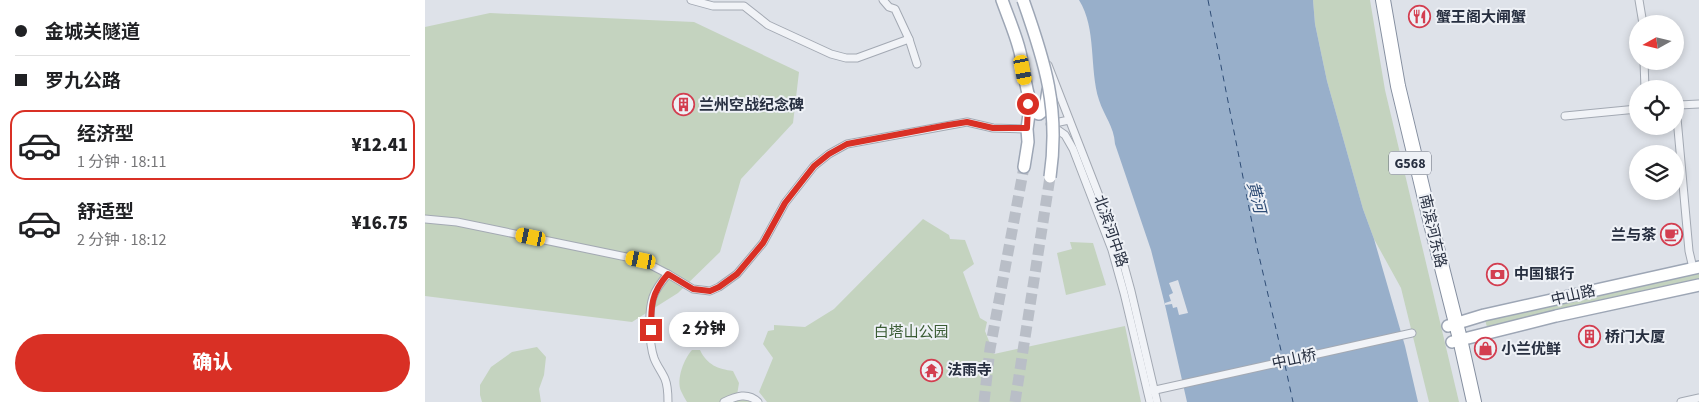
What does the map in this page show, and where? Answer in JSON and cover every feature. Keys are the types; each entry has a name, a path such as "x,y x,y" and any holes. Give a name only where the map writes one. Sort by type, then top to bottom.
{"highway":[{"name":"南滨河东路","path":"1376,0 1393,89 1452,324"},
{"name":"南滨河东路","path":"1383,0 1399,86 1452,324 1474,402"},
{"name":"南滨河东路","path":"1456,341 1465,402"}],"main road":[{"path":"1002,0 1019,51 1032,107 1039,114 1043,112 1048,97 1048,65 1023,0"},
{"path":"1023,0 1049,81 1054,124 1054,152 1051,176"},
{"path":"1024,167 1028,142 1029,114 1027,89"},
{"name":"中山路","path":"1452,324 1696,267"},
{"name":"中山路","path":"1456,341 1555,316 1699,284"}],"street":[{"path":"691,0 713,6 744,6 768,25 831,54 846,58 857,58 909,40"},
{"path":"883,0 889,7 895,9 917,64"},
{"path":"1639,0 1642,15"},
{"name":"北滨河中路","path":"1048,65 1119,247 1131,291 1151,391 1150,402"},
{"path":"1684,105 1699,104"},
{"path":"1565,116 1629,110"},
{"name":"北滨河中路","path":"1069,120 1049,124 1065,135 1073,148 1112,250 1151,391 1157,402"},
{"path":"425,219 457,222 641,260 693,289 710,291 737,274 763,243 785,203 814,166 829,154 847,144 967,122 993,128 1027,128"},
{"path":"1678,135 1689,251 1696,267"},
{"path":"668,274 659,284 653,297 651,310 651,348 666,381 668,402"},
{"name":"中山桥","path":"1151,391 1412,333"},
{"path":"724,402 744,395 751,396 758,402"},
{"path":"1681,402 1699,398"}],"green space":[{"path":"1313,0 1370,0 1385,90 1459,402 1429,402 1401,288 1374,239 1363,209 1327,81 1315,24"},
{"path":"490,13 694,22 799,72 793,123 741,179 720,252 678,293 632,322 425,296 425,27"},
{"name":"白塔山公园","path":"923,219 949,235 950,239 965,240 974,264 963,272 980,318 987,322 985,331 994,354 1125,326 1141,402 767,402 759,392 773,358 763,344 768,331 774,330 774,325 805,327 834,309"},
{"path":"1070,242 1093,243 1106,285 1066,295 1057,253 1072,249"},
{"path":"1699,272 1699,280 1487,327 1485,320"},
{"path":"537,347 546,357 544,375 539,389 541,402 482,402 480,385 491,367 512,352"},
{"path":"692,350 700,350 713,365 733,371 739,383 737,395 751,402 687,402 681,391 679,381 686,359"}],"water":[{"name":"黄河","path":"1079,0 1313,0 1315,24 1327,81 1363,209 1374,239 1405,346 1418,402 1187,402 1151,250 1115,144 1111,126 1099,100 1094,75 1091,36 1085,11"}],"pier":[{"path":"1178,280 1188,313 1179,315 1177,307 1173,308 1172,304 1165,305 1165,303 1171,301 1169,295 1173,293 1169,283"}],"ferry route":[{"path":"1208,0 1256,243 1283,359"},
{"path":"1285,365 1293,402"}],"tunnel":[{"path":"984,402 990,349 1024,167"},
{"path":"1015,402 1050,177"}],"place":[{"name":"蟹王阁大闸蟹","path":"1420,17"},
{"name":"兰州空战纪念碑","path":"683,105"},
{"name":"兰与茶","path":"1672,235"},
{"name":"中国银行","path":"1498,274"},
{"name":"桥门大厦","path":"1589,337"},
{"name":"小兰优鲜","path":"1485,349"},
{"name":"法雨寺","path":"931,370"}],"route":[{"path":"651,330 653,297 659,284 668,274 693,289 710,291 737,274 763,243 785,203 814,166 829,154 847,144 967,122 993,128 1027,128 1028,104"}]}
